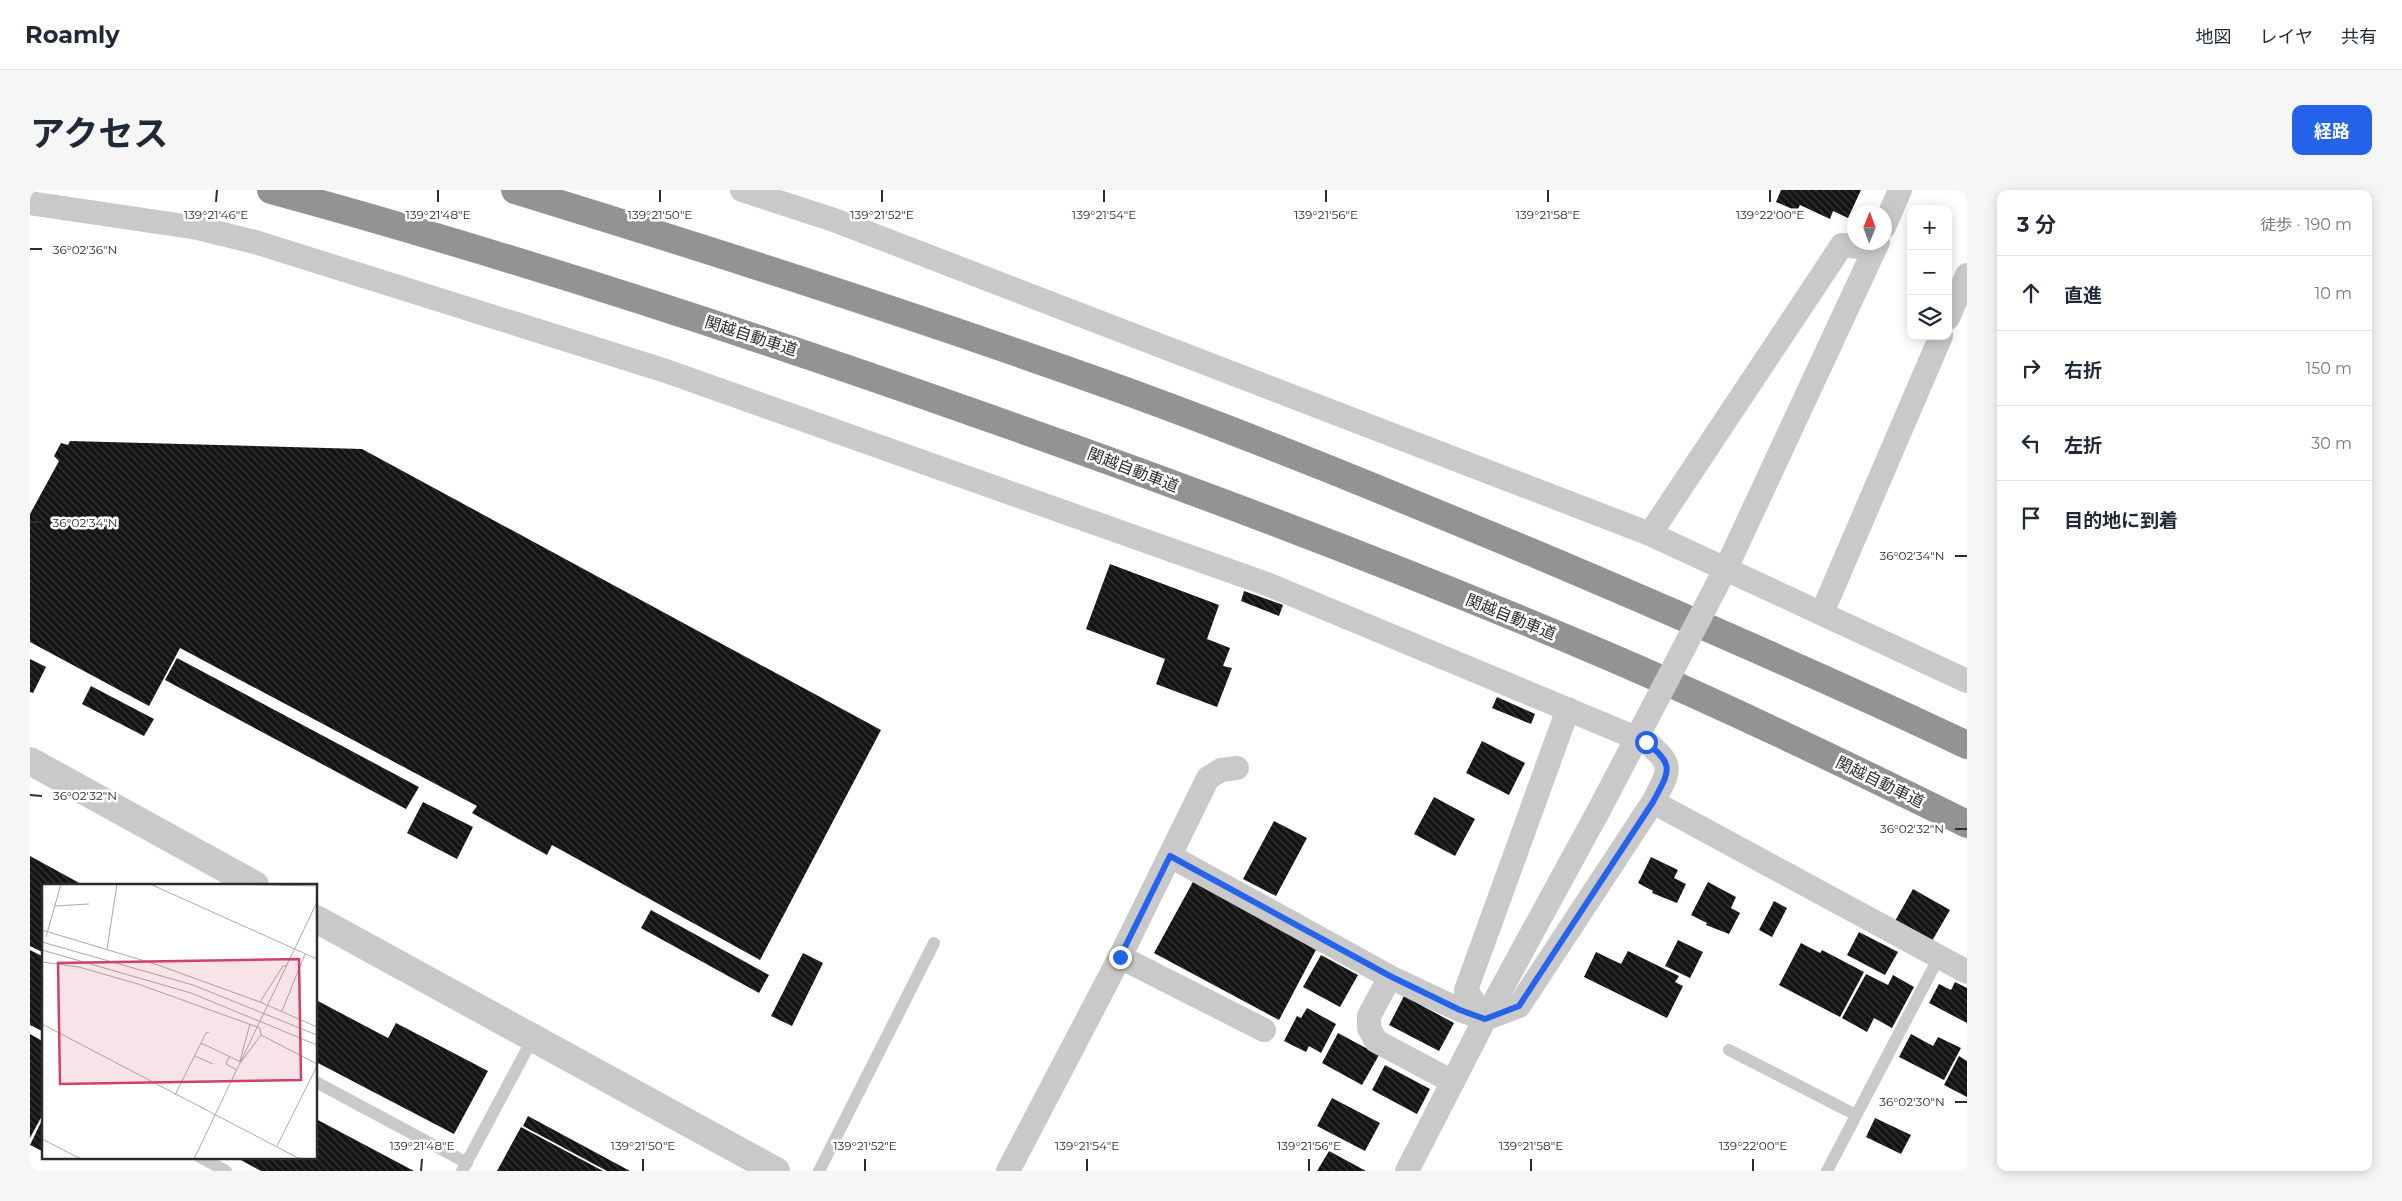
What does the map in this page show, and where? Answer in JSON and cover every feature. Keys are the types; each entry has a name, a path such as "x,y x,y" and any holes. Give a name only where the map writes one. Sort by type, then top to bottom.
{"highway":[{"name":"関越自動車道","path":"271,190 405,227 624,293 830,362 1100,458 1344,549 1596,651 1869,776 1967,824"},
{"path":"515,190 680,240 1120,389 1380,488 1879,703 1967,745"}],"street":[{"path":"742,190 834,220 1650,534 1967,681"},
{"path":"1892,208 1900,190"},
{"path":"30,203 198,228 255,242 666,371 1267,584 1646,742 1664,756 1668,773 1653,802 1519,1006 1485,1019 1460,1010 1390,976 1170,856"},
{"path":"1650,534 1842,245 1847,245"},
{"path":"1407,1171 1485,1019 1729,562 1874,250"},
{"path":"1952,309 1967,274"},
{"path":"1822,613 1938,340"},
{"path":"1485,1019 1466,990 1568,709"},
{"path":"30,761 253,884"},
{"path":"1008,1171 1120,957 1208,778 1221,770 1237,768"},
{"path":"1653,802 1967,972"},
{"path":"318,920 776,1171"},
{"path":"1120,957 1264,1030"},
{"path":"1390,976 1369,1016 1369,1028 1376,1041 1453,1082"}],"lane":[{"path":"819,1171 934,942"},
{"path":"1827,1171 1939,957"},
{"path":"318,1083 464,1167 533,1038"},
{"path":"1729,1050 1856,1116"},
{"path":"202,1158 226,1171"}],"building":[{"path":"1781,190 1861,190 1854,205 1847,205 1847,218 1833,211 1830,219 1800,205 1797,211 1776,202"},
{"path":"70,441 362,449 881,730 760,960 552,845 547,855 472,813 477,806 180,648 149,706 30,642 30,514 59,461 54,456 61,443 68,445"},
{"path":"1110,564 1219,605 1207,639 1230,648 1223,666 1232,668 1217,707 1156,684 1165,659 1086,629"},
{"path":"1244,591 1283,605 1279,616 1241,601"},
{"path":"177,658 419,787 406,809 165,680"},
{"path":"30,659 46,667 33,693 30,692"},
{"path":"91,686 154,719 144,736 82,704"},
{"path":"1497,697 1535,714 1531,724 1492,708"},
{"path":"1482,741 1525,763 1509,795 1466,773"},
{"path":"1434,797 1475,819 1455,856 1414,834"},
{"path":"423,802 473,827 457,859 407,833"},
{"path":"1274,821 1307,838 1276,896 1243,879"},
{"path":"30,856 81,884 42,884 42,952 30,946"},
{"path":"1651,857 1678,870 1674,878 1686,884 1677,903 1652,893 1653,891 1638,883"},
{"path":"1194,880 1318,946 1279,1020 1154,953"},
{"path":"1708,882 1736,897 1731,908 1740,913 1729,934 1706,925 1707,923 1691,915"},
{"path":"1913,889 1950,910 1932,941 1895,921"},
{"path":"1774,901 1787,908 1772,937 1759,930"},
{"path":"651,910 769,975 759,993 641,928"},
{"path":"1859,932 1898,952 1885,975 1847,955"},
{"path":"1678,940 1703,952 1690,978 1665,966"},
{"path":"1801,943 1820,953 1822,950 1864,972 1840,1017 1779,985"},
{"path":"30,950 42,956 42,1031 30,1025"},
{"path":"1628,951 1679,976 1675,982 1683,986 1667,1018 1584,977 1596,952 1621,964"},
{"path":"803,953 823,963 792,1026 771,1016"},
{"path":"1321,955 1358,975 1340,1007 1303,987"},
{"path":"1866,974 1888,985 1893,975 1914,987 1892,1028 1874,1018 1867,1032 1842,1018"},
{"path":"1955,982 1967,988 1967,1023 1929,1003 1939,984 1951,990"},
{"path":"1404,996 1454,1023 1439,1051 1389,1025"},
{"path":"318,1001 388,1038 396,1023 488,1071 454,1134 318,1063"},
{"path":"1307,1008 1336,1024 1321,1053 1309,1046 1306,1052 1284,1041 1297,1016 1301,1018"},
{"path":"1338,1033 1379,1055 1362,1085 1322,1063"},
{"path":"30,1034 42,1041 42,1116 30,1138"},
{"path":"1911,1034 1933,1046 1938,1037 1961,1048 1944,1080 1899,1057"},
{"path":"1959,1056 1967,1061 1967,1097 1944,1085"},
{"path":"1385,1065 1430,1089 1417,1114 1372,1090"},
{"path":"1332,1098 1380,1123 1365,1151 1317,1126"},
{"path":"528,1116 630,1171 607,1171 523,1126"},
{"path":"1875,1118 1911,1135 1901,1154 1866,1137"},
{"path":"42,1120 42,1151 30,1145"},
{"path":"318,1120 414,1171 261,1171 237,1158 318,1158"},
{"path":"521,1127 603,1171 497,1171"},
{"path":"1329,1151 1366,1171 1317,1171"}],"route":[{"path":"1120,957 1170,856 1390,976 1460,1010 1485,1019 1519,1006 1653,802 1668,773 1664,756 1646,742"}]}
